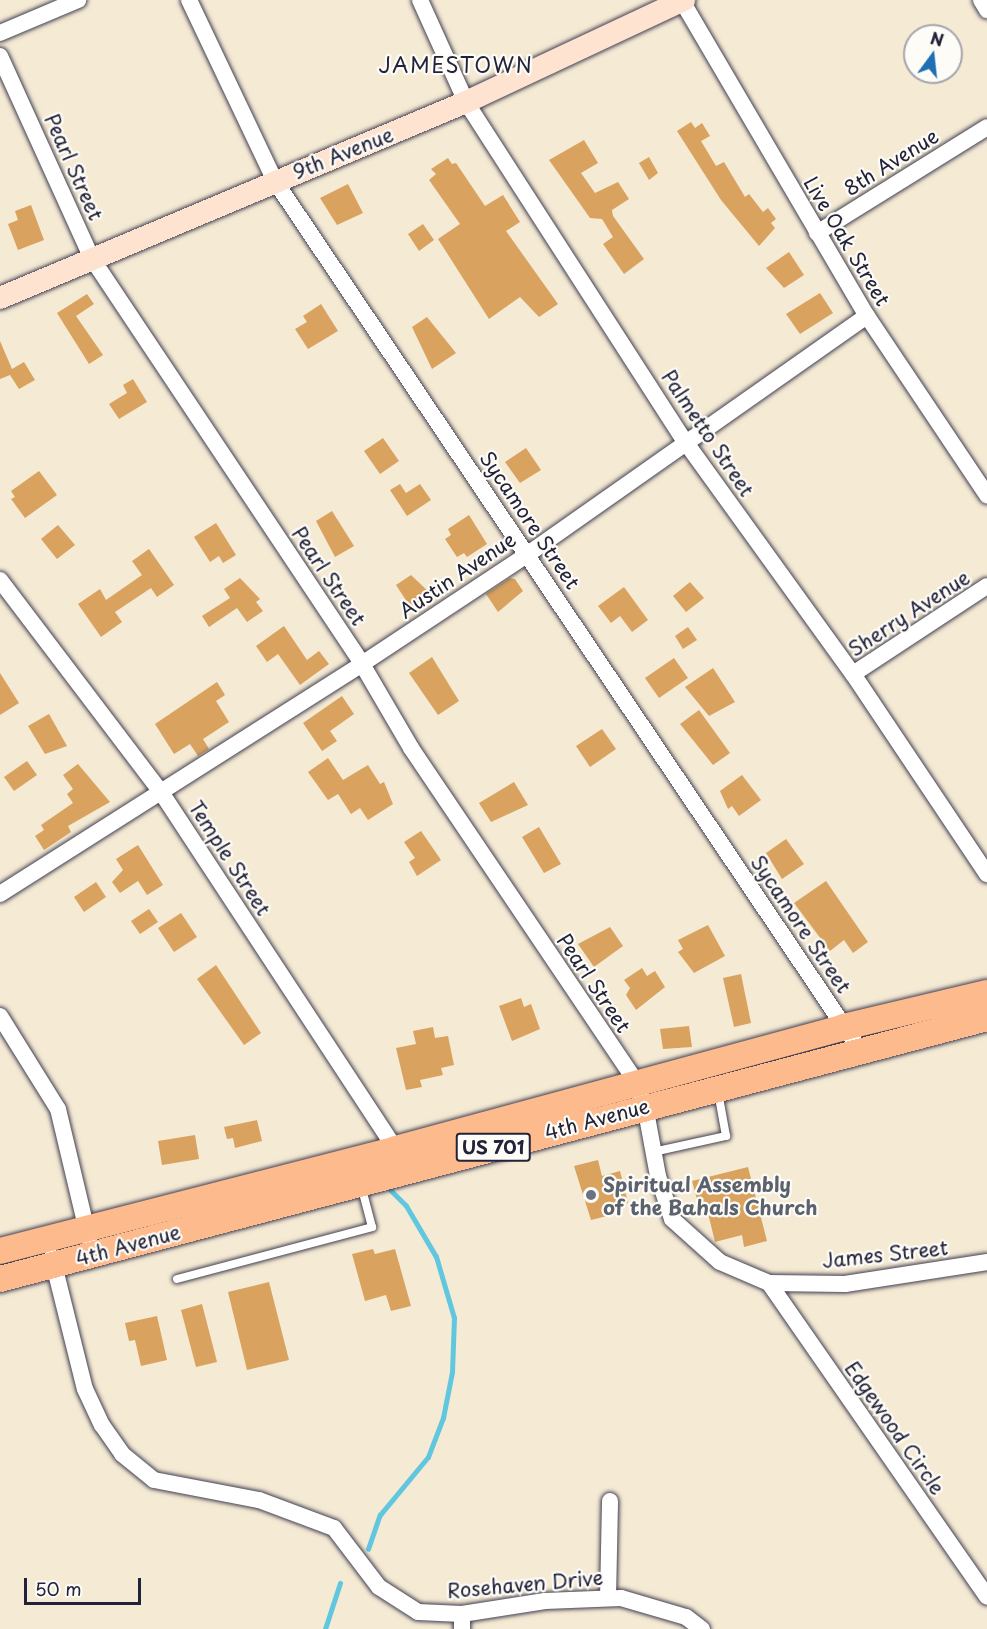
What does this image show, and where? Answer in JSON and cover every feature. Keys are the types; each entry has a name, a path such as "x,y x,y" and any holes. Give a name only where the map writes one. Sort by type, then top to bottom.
{"main road":[{"name":"4th Avenue","path":"0,1251 86,1228 403,1160 641,1095 844,1027 976,995"},
{"name":"4th Avenue","path":"641,1095 717,1087 860,1050 984,1024"},
{"name":"4th Avenue","path":"0,1279 360,1183 403,1160"}],"street":[{"path":"0,33 78,0"},
{"name":"Sycamore Street","path":"189,0 275,181 860,1050"},
{"name":"Palmetto Street","path":"420,0 466,102 684,440 853,674 987,874"},
{"name":"9th Avenue","path":"0,298 91,257 466,102 683,0"},
{"name":"Live Oak Street","path":"683,0 817,233 867,315 987,495"},
{"path":"981,0 987,9"},
{"name":"Pearl Street","path":"0,56 91,257 362,664 411,748 641,1095"},
{"name":"8th Avenue","path":"817,233 987,127"},
{"name":"Austin Avenue","path":"0,894 362,664 528,554 684,440 867,315"},
{"name":"Temple Street","path":"0,580 161,792 403,1160"},
{"name":"Sherry Avenue","path":"853,674 987,586"},
{"path":"976,995 984,1024"},
{"path":"0,1017 58,1109 92,1254"},
{"name":"James Street","path":"641,1095 653,1152 672,1220 720,1262 769,1283 845,1284 987,1262"},
{"name":"Rosehaven Drive","path":"47,1239 85,1389 102,1425 122,1454 153,1480 259,1500 334,1528 380,1587 418,1611 462,1621 545,1601 621,1598 686,1617 702,1629"},
{"name":"Edgewood Circle","path":"769,1283 987,1597"},
{"path":"608,1598 610,1501"}],"lane":[{"path":"653,1152 726,1136 717,1087"},
{"path":"177,1279 372,1227 360,1183"}],"building":[{"path":"691,122 695,128 702,123 710,136 701,141 716,166 724,162 745,197 749,194 763,212 768,208 776,219 771,223 775,228 759,246 721,200 677,131"},
{"path":"584,140 598,163 581,173 595,193 618,182 629,199 612,210 613,216 644,259 624,274 603,244 613,237 602,219 590,218 549,160"},
{"path":"649,157 658,173 649,180 639,163"},
{"path":"448,158 452,164 456,163 485,206 503,195 520,222 506,231 558,304 539,317 520,297 489,319 438,239 460,224 429,180 436,174 431,169"},
{"path":"348,184 363,213 337,225 320,198"},
{"path":"31,205 44,240 18,250 8,224 18,220 15,211"},
{"path":"423,224 434,240 419,251 408,234"},
{"path":"789,252 804,275 784,288 766,268"},
{"path":"820,293 833,313 800,334 786,314"},
{"path":"87,294 94,304 76,316 103,355 89,364 57,313"},
{"path":"321,304 338,331 308,349 295,329 307,322 303,316"},
{"path":"427,317 456,353 432,369 412,327"},
{"path":"0,341 12,369 24,362 35,380 19,389 10,375 0,379"},
{"path":"133,379 147,402 119,419 109,404 127,393 123,385"},
{"path":"383,438 399,461 380,474 364,451"},
{"path":"526,448 541,470 520,483 505,462"},
{"path":"39,471 57,495 25,518 11,499 15,497 11,491"},
{"path":"400,484 406,493 420,484 431,500 407,516 390,490"},
{"path":"332,511 354,546 335,557 316,521"},
{"path":"469,515 487,544 467,557 464,553 457,557 445,539 451,535 448,529"},
{"path":"216,523 236,555 223,563 219,556 210,562 194,537"},
{"path":"58,525 75,545 57,559 41,539"},
{"path":"149,549 174,585 157,597 151,588 115,612 122,622 101,637 78,604 100,589 106,600 142,575 132,561"},
{"path":"411,575 431,594 411,608 396,585"},
{"path":"240,578 260,599 256,602 263,611 247,622 237,608 209,627 202,616 230,598 224,589"},
{"path":"510,578 515,579 523,591 498,612 486,594"},
{"path":"690,582 704,598 686,612 673,596"},
{"path":"624,587 648,620 632,632 620,616 611,623 598,606"},
{"path":"284,626 307,660 319,651 329,664 300,685 278,654 267,662 256,646"},
{"path":"688,627 697,640 683,649 675,636"},
{"path":"432,657 459,701 438,715 409,673"},
{"path":"674,658 688,678 659,698 645,678"},
{"path":"713,668 735,702 709,716 685,687"},
{"path":"0,673 19,703 0,715"},
{"path":"217,682 225,695 216,701 229,722 203,739 209,749 198,756 190,744 174,754 155,724"},
{"path":"342,696 354,714 330,731 337,741 322,751 303,723"},
{"path":"699,710 730,753 713,765 680,724"},
{"path":"49,714 67,746 45,754 28,726"},
{"path":"602,729 616,749 590,767 576,746"},
{"path":"328,758 343,780 368,765 380,784 384,782 393,804 368,820 360,808 351,814 338,794 328,800 308,772"},
{"path":"27,761 37,775 14,791 4,777"},
{"path":"78,764 110,802 68,826 71,832 44,850 35,836 44,830 41,825 73,803 67,794 73,789 63,775"},
{"path":"742,775 761,800 739,816 732,806 728,809 720,791"},
{"path":"514,782 528,805 491,822 479,803"},
{"path":"539,827 561,864 544,873 522,837"},
{"path":"421,831 441,860 417,876 409,862 415,858 404,842"},
{"path":"786,839 804,864 782,879 766,853"},
{"path":"138,845 163,885 147,895 138,881 120,893 112,882 123,870 116,859"},
{"path":"826,881 868,942 853,953 844,940 830,951 794,903"},
{"path":"96,882 106,897 84,912 74,897"},
{"path":"149,909 158,922 140,934 131,921"},
{"path":"181,913 197,937 174,952 158,928"},
{"path":"708,925 725,956 694,973 678,952 683,949 678,940"},
{"path":"610,927 623,946 594,967 578,944"},
{"path":"216,965 261,1033 244,1045 197,979"},
{"path":"642,968 647,976 655,971 665,987 636,1010 626,995 630,988 624,980"},
{"path":"741,974 751,1023 734,1027 723,978"},
{"path":"521,998 524,1007 531,1004 540,1029 512,1041 499,1006"},
{"path":"689,1026 692,1047 663,1049 660,1029"},
{"path":"433,1027 435,1038 448,1036 454,1065 441,1068 443,1075 420,1080 422,1087 406,1090 396,1048 416,1044 413,1031"},
{"path":"257,1120 262,1141 235,1148 233,1138 227,1139 224,1127"},
{"path":"195,1135 199,1159 162,1165 158,1141"},
{"path":"598,1160 602,1176 620,1171 628,1203 617,1205 619,1213 591,1220 574,1166"},
{"path":"748,1167 767,1241 744,1247 742,1235 715,1242 707,1209 700,1210 692,1181"},
{"path":"373,1249 375,1254 395,1249 411,1306 391,1311 386,1295 365,1301 352,1254"},
{"path":"269,1282 289,1360 247,1370 228,1292"},
{"path":"202,1304 217,1362 196,1367 181,1310"},
{"path":"157,1316 167,1360 141,1366 135,1340 129,1341 125,1323"}],"waterway":[{"path":"368,1549 380,1515 428,1457 443,1418 452,1372 454,1318 436,1257 406,1206 385,1185"},
{"path":"325,1629 340,1583"}],"place":[{"name":"Spiritual Assembly of the Bahals Church","path":"591,1195"}],"district":[{"name":"JAMESTOWN","path":"456,64"}]}
